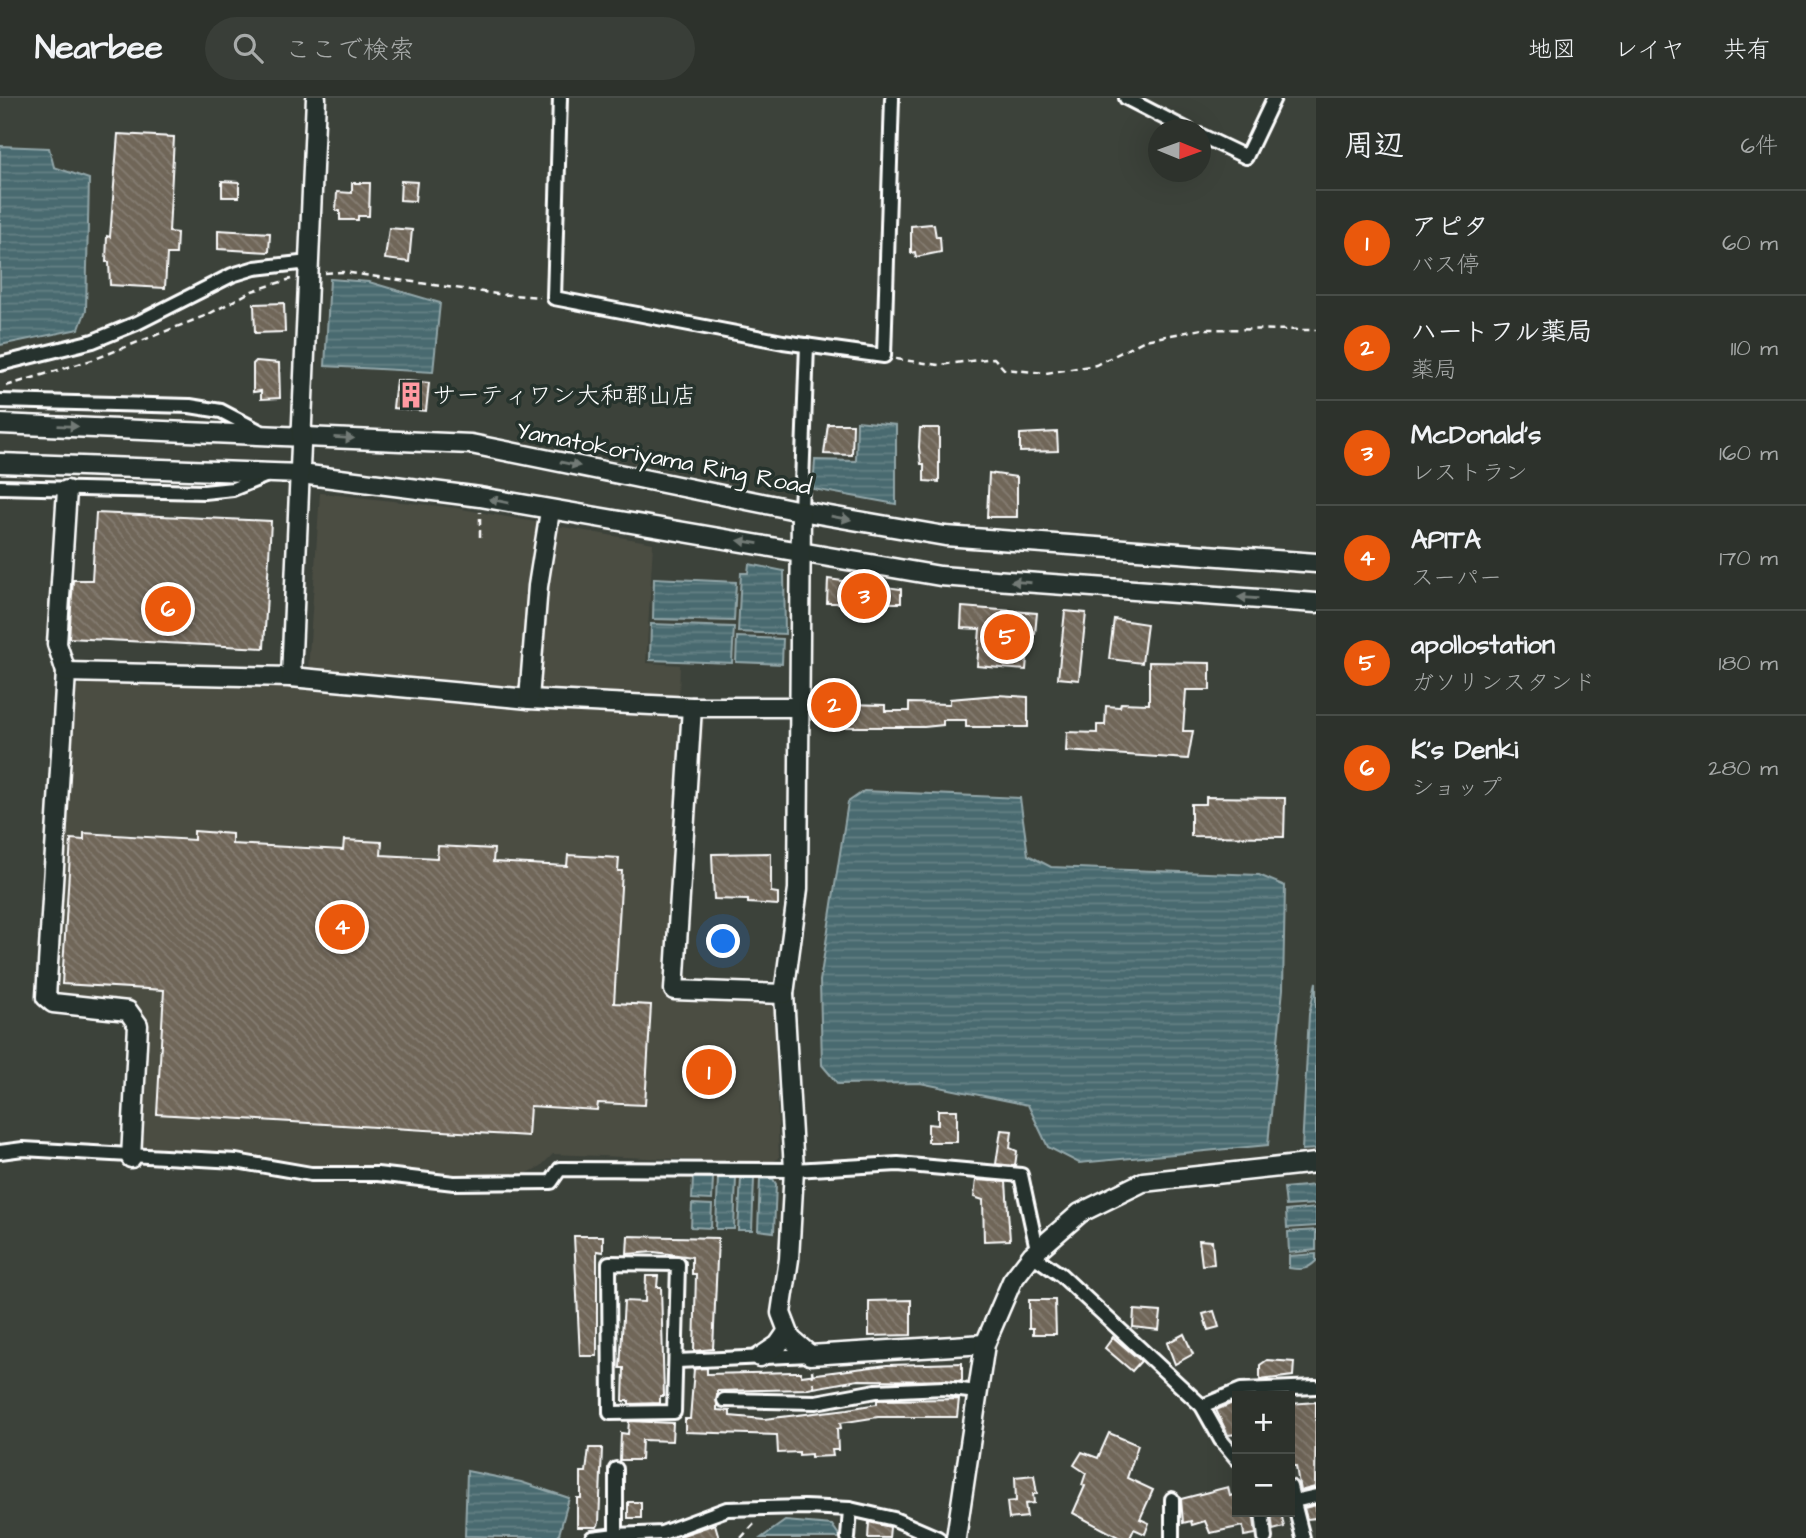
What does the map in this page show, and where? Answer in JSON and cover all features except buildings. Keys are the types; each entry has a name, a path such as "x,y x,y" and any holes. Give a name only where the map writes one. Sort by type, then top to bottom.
{"street":[{"path":"291,677 304,436 316,98"},
{"path":"560,98 554,298 807,345 884,356 892,98"},
{"path":"1126,98 1167,119"},
{"path":"1211,140 1246,157 1274,98"},
{"path":"0,364 93,341 137,323 232,275 255,268 309,268"},
{"path":"807,345 800,551 798,889 784,994 794,1170 789,1259 782,1303 787,1332 797,1346 810,1355"},
{"path":"0,401 190,406 221,411 265,434"},
{"name":"Yamatokoriyama Ring Road","path":"0,424 471,444 801,511 945,536 1316,563"},
{"path":"0,463 301,474 480,497 940,576 1316,603"},
{"path":"0,487 204,492 233,489 272,473"},
{"path":"67,490 57,643 66,672 46,997 53,1003 128,1011 138,1025 131,1158"},
{"path":"529,699 538,586 550,511"},
{"path":"66,672 291,677 529,699 692,707 798,707"},
{"path":"692,707 674,990 784,994"},
{"path":"0,1152 23,1149 131,1158 236,1161 311,1174 377,1174 454,1183 551,1182 560,1169 794,1170 898,1164 1021,1175 1034,1252 1202,1406 1221,1440 1233,1454"},
{"path":"956,1538 985,1344 1012,1281 1034,1252 1080,1213 1143,1182 1316,1163"},
{"path":"609,1263 678,1264 677,1361 674,1412 610,1413 609,1263"},
{"path":"760,1357 778,1345 787,1332"},
{"path":"677,1361 985,1344"},
{"path":"1202,1406 1241,1390 1316,1387"},
{"path":"724,1400 816,1402 876,1391 944,1388 978,1391"},
{"path":"616,1469 616,1535"},
{"path":"1295,1501 1316,1496"},
{"path":"1172,1499 1172,1538"},
{"path":"1295,1505 1303,1538"},
{"path":"592,1538 662,1533 727,1509 850,1509 894,1519 938,1538"},
{"path":"848,1538 850,1509"},
{"path":"1263,1517 1265,1538"}],"path":[{"path":"0,388 95,359 207,315 252,291 309,268 497,294 554,298"},
{"path":"884,356 911,363 939,365 994,358 1004,369 1045,373 1096,365 1145,341 1202,329 1316,330"},
{"path":"480,497 480,537"},
{"path":"810,1355 816,1402"}],"shaded area":[{"path":"320,493 456,508 653,543 646,663 680,665 679,696 706,698 685,973 692,979 773,982 779,1158 771,1163 553,1154 541,1166 524,1175 489,1179 309,1172 147,1154 140,1148 141,1015 127,1001 61,995 55,986 75,692 79,684 87,683 307,686"}],"water":[{"path":"0,146 49,148 54,167 89,179 86,310 79,329 0,345"},
{"path":"330,279 369,282 440,303 433,372 325,366"},
{"path":"857,421 896,425 896,504 813,489 815,460 856,461"},
{"path":"749,564 784,571 785,634 738,632 741,573 748,573"},
{"path":"654,578 736,582 734,621 653,619"},
{"path":"651,624 734,627 732,663 650,660"},
{"path":"737,637 783,639 782,664 736,662"},
{"path":"864,791 1020,798 1028,855 1051,867 1259,875 1285,886 1283,989 1268,1145 1079,1163 1048,1147 1028,1105 920,1083 838,1084 822,1065 820,981 848,802"},
{"path":"1316,982 1316,1149 1302,1150 1309,1014"},
{"path":"693,1177 713,1178 712,1200 692,1199"},
{"path":"718,1178 736,1178 734,1229 716,1229"},
{"path":"741,1179 754,1179 752,1230 738,1230"},
{"path":"760,1179 773,1179 776,1184 774,1232 758,1230"},
{"path":"1315,1185 1316,1204 1286,1206 1284,1188"},
{"path":"692,1204 712,1205 711,1228 691,1227"},
{"path":"1316,1208 1316,1226 1287,1228 1286,1211"},
{"path":"1316,1230 1316,1250 1289,1253 1288,1232"},
{"path":"1316,1254 1316,1261 1307,1268 1289,1268 1289,1256"},
{"path":"467,1471 521,1482 569,1498 558,1538 465,1536"},
{"path":"785,1521 832,1525 841,1538 761,1538"}],"place":[{"name":"サーティワン大和郡山店","path":"411,395"},
{"name":"McDonald's","path":"864,596"},
{"name":"K's Denki","path":"168,609"},
{"name":"apollostation","path":"1007,637"},
{"name":"ハートフル薬局","path":"834,705"},
{"name":"APITA","path":"342,927"},
{"name":"アピタ","path":"709,1072"}]}
